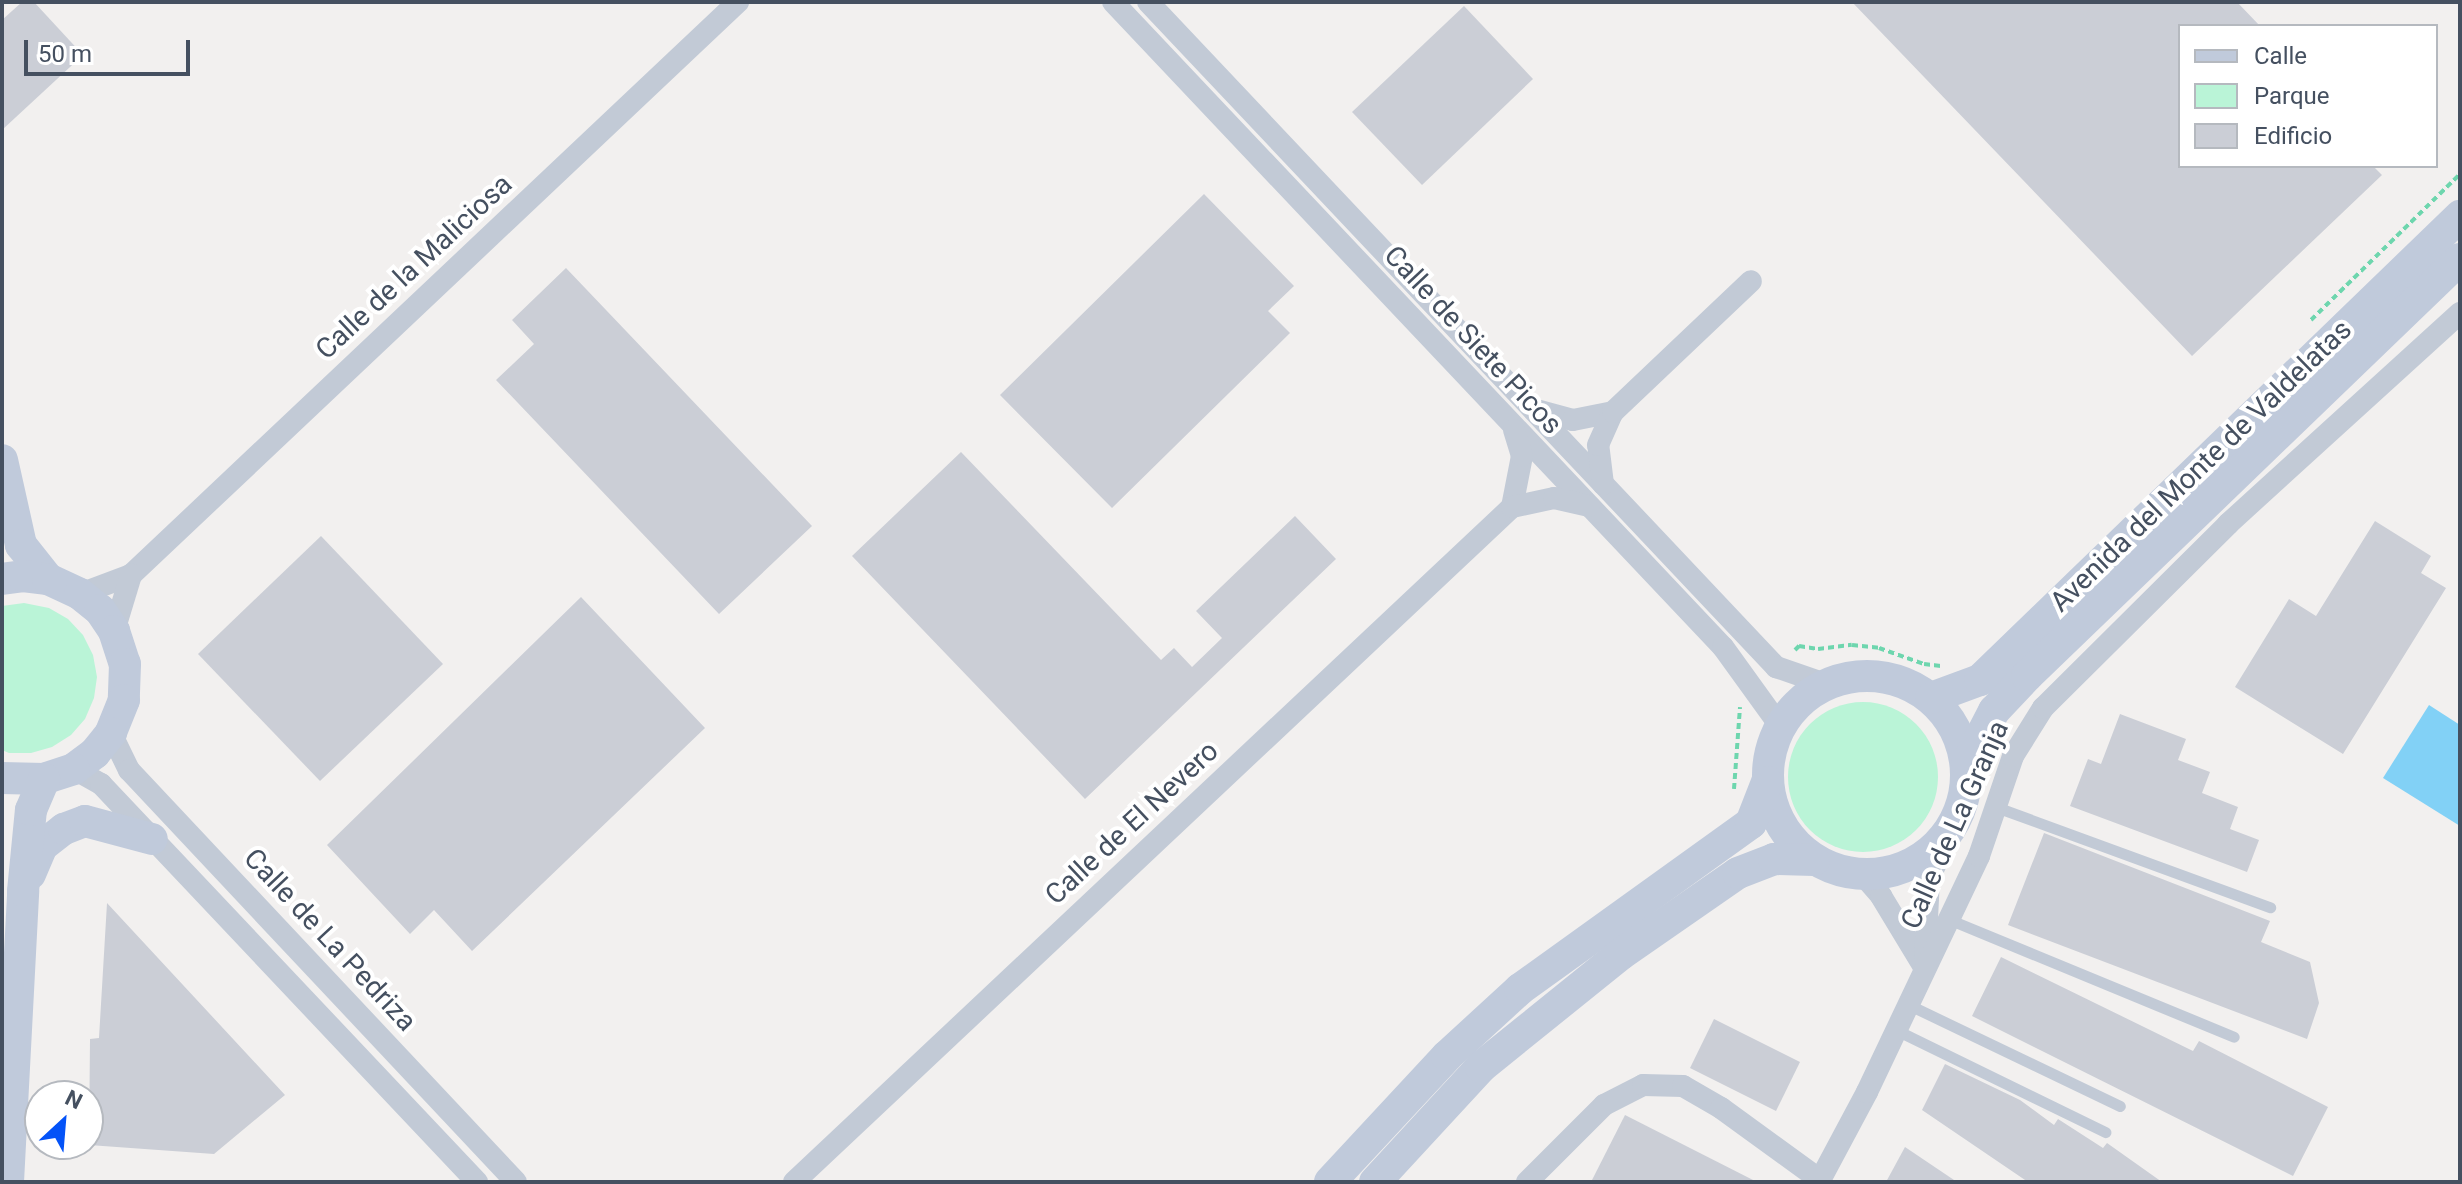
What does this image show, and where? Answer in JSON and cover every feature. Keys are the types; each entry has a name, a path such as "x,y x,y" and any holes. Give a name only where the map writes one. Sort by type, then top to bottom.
{"street":[{"name":"Calle de la Maliciosa","path":"80,594 131,575 738,2"},
{"name":"Calle de Siete Picos","path":"1113,2 1723,647 1780,726"},
{"name":"Calle de Siete Picos","path":"1148,2 1776,667 1825,684"},
{"name":"Avenida del Monte de Valdelatas","path":"1931,698 1980,680 2460,216"},
{"name":"Avenida del Monte de Valdelatas","path":"1967,763 1994,711 2460,259"},
{"path":"1603,484 1598,445 1613,412 1751,281"},
{"name":"Calle de La Granja","path":"1819,1181 1867,1092 1979,856 2013,756 2043,708 2228,524 2460,313"},
{"path":"1533,409 1573,420 1613,412"},
{"path":"1513,425 1522,456 1512,507 1554,498 1589,506"},
{"path":"2,460 21,545 48,579"},
{"name":"Calle de El Nevero","path":"794,1182 1512,507"},
{"path":"2124,583 2228,524"},
{"name":"Calle de la Maliciosa","path":"114,631 131,575"},
{"path":"2,579 23,576 48,579 80,594 100,610 114,631 125,664 124,700 111,733 95,753 59,774 31,810 23,891 8,1182"},
{"path":"1924,967 1929,878 1952,830 1965,798 1967,763 1955,727 1931,698 1907,683 1880,676 1852,676 1825,684 1799,702 1780,726 1769,753 1767,782 1774,813 1791,839 1814,860 1838,870 1863,875 1897,871 1928,855 1952,830"},
{"name":"Calle de La Pedriza","path":"111,733 129,770 516,1182"},
{"path":"2,778 59,774"},
{"name":"Calle de La Pedriza","path":"59,774 101,784 477,1182"},
{"path":"1330,1182 1447,1056 1520,989 1751,823 1767,782"},
{"path":"23,891 42,846 64,829 85,821 152,839"},
{"path":"1375,1182 1481,1067 1621,954 1738,873 1774,859 1814,860"},
{"path":"1863,875 1881,896 1924,967"},
{"path":"1527,1182 1604,1105 1643,1085 1683,1086 1721,1108 1819,1181"}],"lane":[{"path":"1996,807 2270,907"},
{"path":"1948,919 2234,1037"},
{"path":"1907,1003 2120,1106"},
{"path":"1895,1030 2105,1132"}],"path":[{"path":"1776,667 1799,646 1818,649 1852,645 1879,648 1924,664 1946,666"},
{"path":"1732,801 1741,724 1738,713 1742,698 1753,687"}],"green space":[{"path":"24,603 49,608 68,619 83,635 93,655 97,677 94,698 85,719 71,735 52,747 31,753 9,753 2,750 2,606"},
{"path":"1863,702 1892,708 1916,724 1932,748 1938,777 1932,806 1916,830 1892,846 1863,852 1834,846 1810,830 1794,806 1788,777 1794,748 1810,724 1834,708"}],"water":[{"path":"2429,705 2460,725 2460,826 2383,778"}],"building":[{"path":"22,2 34,2 83,55 2,130 2,20"},
{"path":"1852,2 2237,2 2258,24 2178,24 2178,168 2375,168 2382,175 2192,356"},
{"path":"1464,6 1533,79 1422,185 1352,112"},
{"path":"1204,194 1294,286 1268,311 1290,333 1112,508 1000,395"},
{"path":"566,268 812,526 719,614 496,380 534,344 512,320"},
{"path":"961,452 1161,660 1174,648 1192,667 1222,638 1196,611 1295,516 1336,559 1085,799 852,556"},
{"path":"2375,521 2431,556 2421,573 2446,588 2343,754 2235,687 2289,599 2316,616"},
{"path":"321,536 443,664 320,781 198,654"},
{"path":"581,597 705,728 472,951 434,910 410,934 327,845"},
{"path":"2120,714 2186,739 2178,760 2210,772 2202,793 2238,807 2230,829 2259,840 2247,872 2070,806 2088,759 2101,764"},
{"path":"2044,833 2270,921 2261,942 2310,962 2319,1003 2307,1039 2008,925"},
{"path":"107,903 285,1095 214,1154 104,1146 104,1080 90,1080 90,1039 99,1038"},
{"path":"2001,957 2193,1051 2199,1041 2328,1107 2293,1176 1972,1016"},
{"path":"1714,1019 1800,1062 1776,1111 1690,1068"},
{"path":"1945,1064 2020,1100 2054,1125 2058,1119 2103,1148 2107,1143 2162,1182 2028,1182 1922,1110"},
{"path":"1625,1115 1757,1182 1591,1182"},
{"path":"1905,1147 1957,1182 1886,1182"}]}
